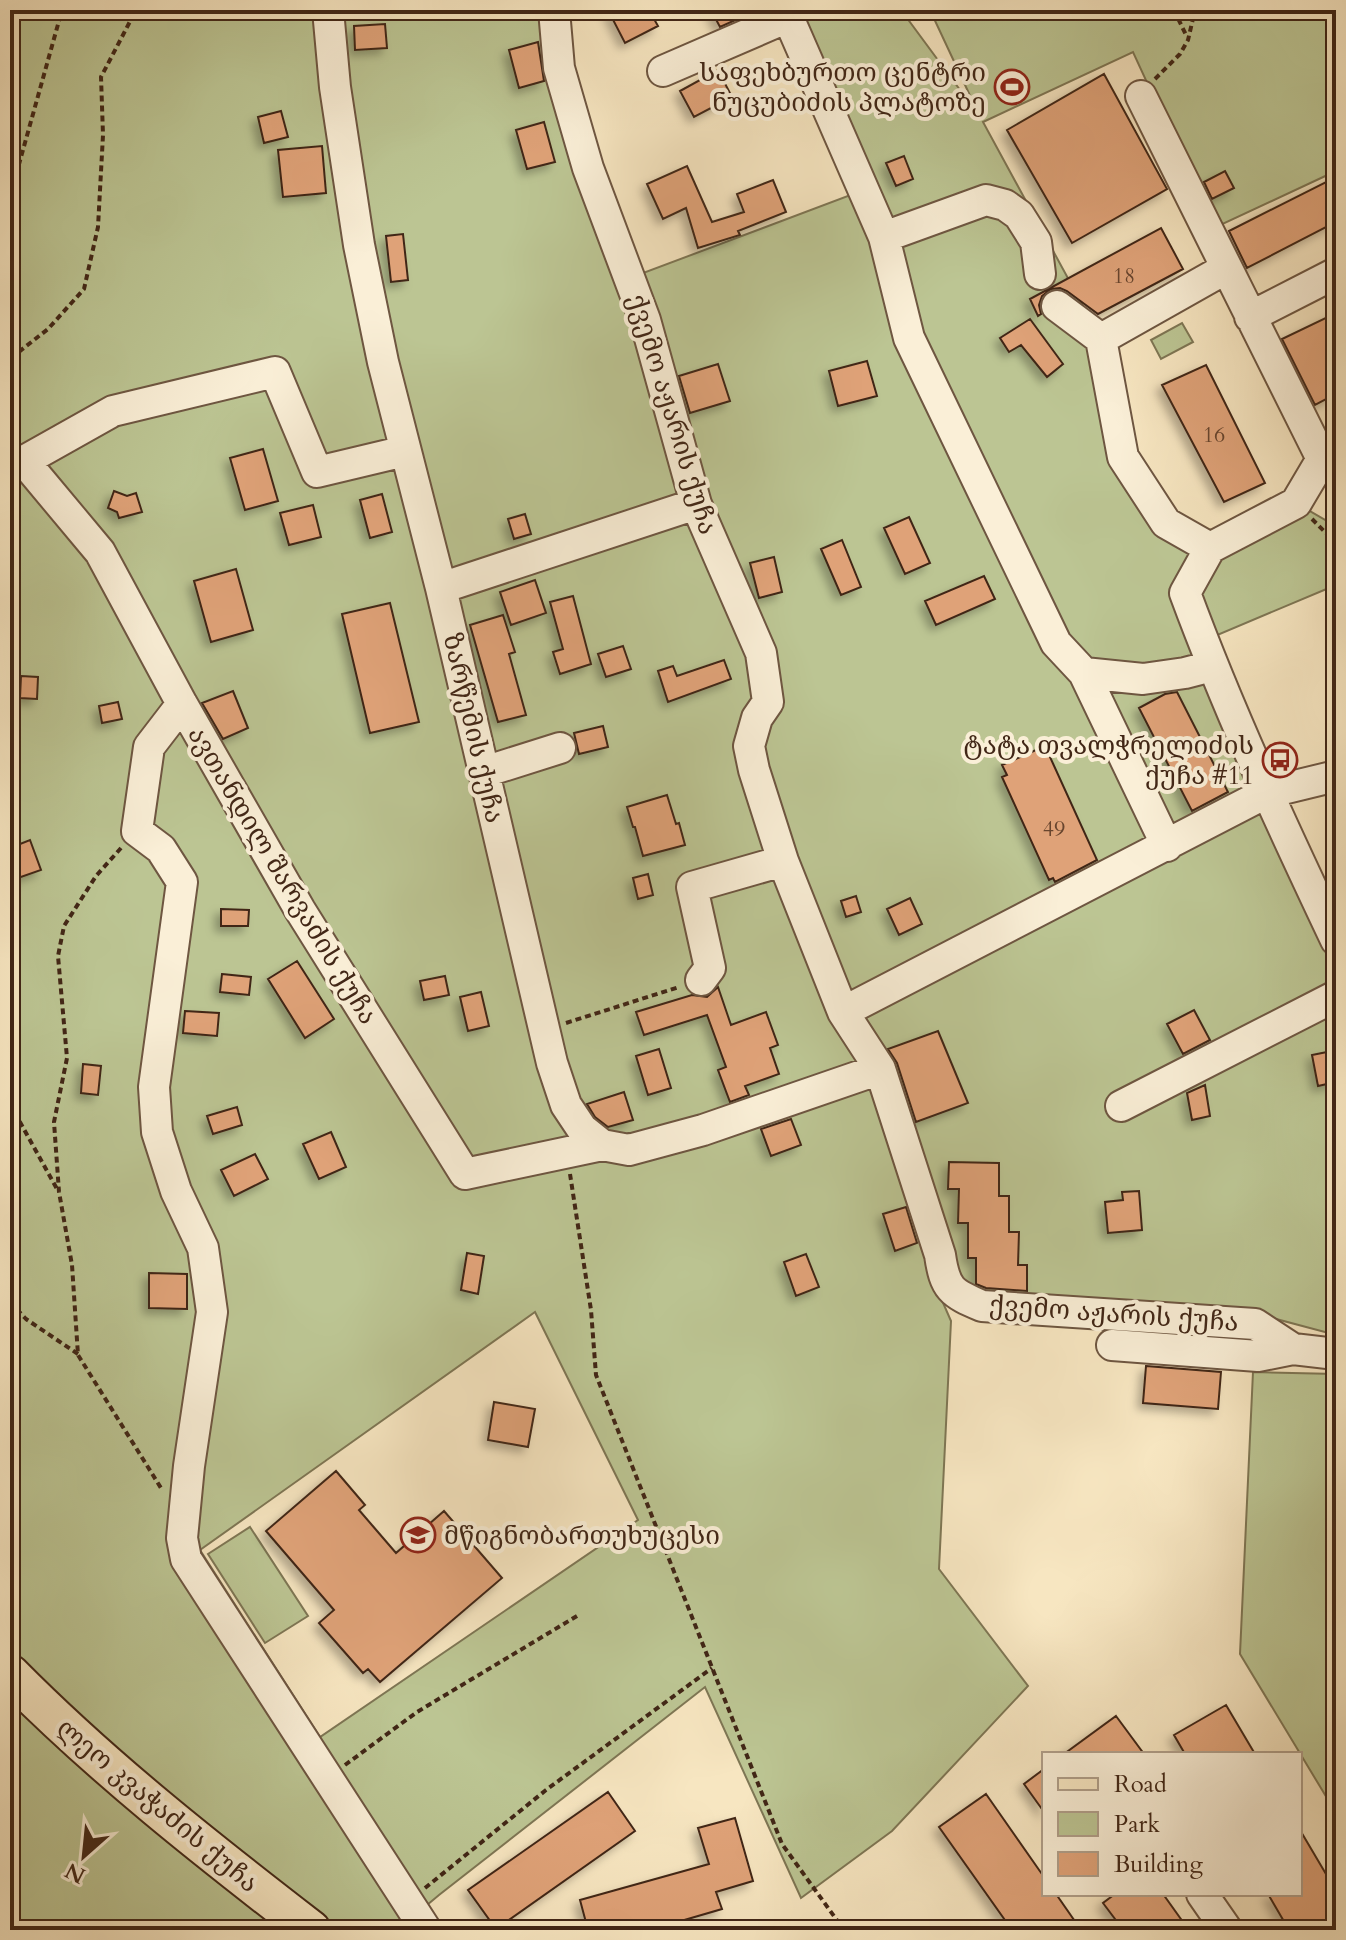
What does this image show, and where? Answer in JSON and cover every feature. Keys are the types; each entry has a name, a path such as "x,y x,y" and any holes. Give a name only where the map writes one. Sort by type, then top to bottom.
{"main road":[{"name":"ლეო კვაჭაძის ქუჩა","path":"10,1674 66,1731 194,1840 311,1930"}],"street":[{"name":"ზარწემის ქუჩა","path":"328,10 335,87 359,245 405,451 441,588 544,1030 566,1105 582,1129 602,1145"},
{"name":"ქვემო აჟარის ქუჩა","path":"554,10 559,68 584,156 645,320 696,504 761,653 768,702 757,718 749,746 783,861 843,1012 880,1069 940,1255 943,1280 960,1296 982,1306 1255,1324 1293,1349 1336,1354"},
{"path":"663,71 785,14 884,237 909,338 1056,643 1084,673 1167,846"},
{"path":"1141,96 1250,317 1329,456 1296,503 1210,548 1185,593 1266,793 1336,940"},
{"path":"884,237 986,200 1005,205 1019,215 1036,242 1040,274"},
{"path":"1101,339 1225,269"},
{"path":"1250,317 1336,273"},
{"path":"1057,306 1101,339 1123,457 1166,523 1210,548"},
{"name":"ავთანდილ შარვაძის ქუჩა","path":"405,451 317,472 275,372 113,411 24,461 100,552 182,704 300,910 465,1174 602,1145"},
{"path":"441,588 696,504"},
{"path":"1084,673 1143,679 1212,666"},
{"path":"182,704 149,747 137,831 161,849 182,882 154,1087 157,1132 176,1191 203,1248 212,1312 189,1466 182,1538 186,1559 426,1930"},
{"path":"484,772 560,748"},
{"path":"843,1012 1266,793 1336,776"},
{"path":"701,980 710,968 692,887 783,861"},
{"path":"1121,1106 1336,996"},
{"path":"602,1145 629,1150 703,1130 880,1069"},
{"path":"1112,1345 1258,1356 1293,1349"},
{"path":"1203,1896 1227,1930"}],"path":[{"path":"11,359 18,329 16,175 62,10"},
{"path":"11,359 48,329 84,289 98,227 103,135 101,77 136,10"},
{"path":"1174,10 1188,40"},
{"path":"1141,96 1180,54 1188,40 1195,10"},
{"path":"10,168 16,175"},
{"path":"10,256 15,251"},
{"path":"1296,503 1327,534 1336,557"},
{"path":"78,1355 72,1265 59,1192 54,1122 67,1058 58,956 64,926 96,876 137,831"},
{"path":"544,1030 701,980"},
{"path":"10,1104 59,1192"},
{"path":"567,1152 591,1310 596,1375 782,1844 844,1930"},
{"path":"10,1302 26,1319 78,1355 166,1499"},
{"path":"327,1778 417,1712 577,1616"},
{"path":"408,1902 546,1790 712,1668"}],"green space":[{"path":"10,10 554,10 630,278 864,190 788,17 804,10 901,10 980,117 930,10 1336,10 1336,171 1214,228 1133,52 983,122 1101,339 1123,457 1210,547 1296,503 1332,524 1336,537 1336,585 1203,641 1336,974 1336,1335 1250,1312 982,1301 930,1273 951,1321 939,1569 1028,1686 892,1831 801,1898 705,1687 439,1895 402,1926 404,1930 331,1930 96,1738 10,1650","holes":["535,1312 638,1520 320,1737 200,1550"]},
{"path":"1182,323 1193,342 1161,359 1151,340"},
{"path":"1253,1372 1336,1374 1336,1813 1302,1752 1240,1654"},
{"path":"250,1527 308,1616 265,1643 208,1554"},
{"path":"10,1699 290,1930 10,1930"}],"building":[{"path":"608,10 649,10 658,26 625,43"},
{"path":"711,10 736,10 740,18 720,27"},
{"path":"385,24 387,48 355,50 354,26"},
{"path":"538,42 544,81 519,88 509,50"},
{"path":"718,70 732,97 694,117 680,91"},
{"path":"1104,74 1167,189 1072,243 1007,130"},
{"path":"281,111 288,137 264,143 258,117"},
{"path":"544,122 555,162 527,169 516,130"},
{"path":"322,146 326,193 283,197 278,150"},
{"path":"904,156 913,179 896,186 886,163"},
{"path":"687,166 712,222 744,212 737,194 773,180 786,212 738,231 740,235 698,248 686,208 663,219 647,184"},
{"path":"1225,171 1234,188 1212,199 1204,182"},
{"path":"1336,177 1336,222 1247,268 1229,231"},
{"path":"1161,228 1183,269 1098,314 1067,291 1051,289 1042,296 1039,305 1041,314 1038,316 1030,299"},
{"path":"403,234 408,280 391,282 386,236"},
{"path":"1336,313 1336,394 1315,405 1282,339"},
{"path":"1030,319 1063,364 1047,377 1021,345 1009,352 1000,338"},
{"path":"867,361 877,396 838,406 829,371"},
{"path":"718,364 730,401 690,413 679,376"},
{"path":"1206,365 1265,483 1224,502 1162,385"},
{"path":"263,449 278,501 245,510 230,458"},
{"path":"114,491 127,496 136,493 142,512 119,518 117,512 108,508"},
{"path":"382,494 392,532 370,538 360,500"},
{"path":"313,505 321,537 289,545 280,513"},
{"path":"525,514 531,534 514,539 508,519"},
{"path":"909,517 930,563 905,574 884,528"},
{"path":"842,540 861,587 841,595 821,549"},
{"path":"774,557 782,592 759,598 750,563"},
{"path":"236,569 253,630 211,642 194,581"},
{"path":"984,576 995,599 936,625 925,601"},
{"path":"535,580 546,613 511,625 500,592"},
{"path":"573,596 591,664 560,674 553,652 563,649 550,602"},
{"path":"390,603 419,722 370,733 342,614"},
{"path":"503,615 515,652 509,654 526,715 498,722 470,625"},
{"path":"623,646 631,669 606,677 598,654"},
{"path":"724,660 731,679 668,702 658,671 673,666 677,676"},
{"path":"21,676 38,677 37,699 20,698"},
{"path":"233,691 248,728 223,739 202,703"},
{"path":"1177,692 1228,792 1192,811 1139,708 1165,694"},
{"path":"118,702 122,719 102,723 99,706"},
{"path":"603,726 608,747 579,754 574,733"},
{"path":"1045,746 1097,860 1055,882 1053,878 1049,880 1002,777 1007,775 1002,765"},
{"path":"667,795 685,845 643,856 627,807"},
{"path":"30,840 41,870 18,878 10,848"},
{"path":"648,874 653,895 638,899 633,878"},
{"path":"856,896 861,912 846,917 841,901"},
{"path":"910,898 922,924 899,935 887,909"},
{"path":"221,909 249,910 248,926 221,926"},
{"path":"297,961 334,1019 305,1038 268,979"},
{"path":"222,974 251,977 249,995 220,992"},
{"path":"445,976 449,995 424,1000 420,981"},
{"path":"718,987 731,1025 766,1012 778,1045 770,1048 779,1074 745,1086 749,1095 730,1102 718,1070 726,1067 707,1015 644,1035 636,1012 692,995 707,997"},
{"path":"481,992 489,1026 468,1031 460,997"},
{"path":"1194,1010 1210,1040 1183,1054 1167,1024"},
{"path":"185,1011 219,1013 217,1036 183,1033"},
{"path":"938,1031 968,1103 916,1122 897,1063 888,1049"},
{"path":"659,1049 671,1088 648,1095 636,1056"},
{"path":"1332,1051 1336,1082 1318,1086 1312,1055"},
{"path":"83,1064 101,1066 98,1095 81,1093"},
{"path":"1205,1085 1210,1116 1192,1120 1187,1093"},
{"path":"624,1092 633,1120 608,1127 595,1117 587,1104"},
{"path":"237,1107 242,1125 213,1134 207,1116"},
{"path":"791,1119 801,1145 771,1156 761,1129"},
{"path":"331,1132 346,1167 319,1179 303,1144"},
{"path":"255,1154 268,1179 234,1196 221,1170"},
{"path":"949,1162 999,1163 999,1196 1009,1196 1009,1232 1019,1232 1018,1265 1027,1265 1027,1291 986,1288 976,1284 976,1258 968,1258 968,1223 958,1223 959,1189 948,1189"},
{"path":"1139,1191 1142,1230 1108,1233 1105,1202 1123,1200 1122,1192"},
{"path":"906,1207 917,1243 895,1251 883,1214"},
{"path":"467,1253 484,1256 478,1294 461,1290"},
{"path":"806,1254 819,1287 796,1296 784,1262"},
{"path":"149,1273 187,1274 187,1309 149,1308"},
{"path":"1146,1366 1221,1372 1218,1409 1143,1403"},
{"path":"494,1402 535,1409 528,1447 488,1440"},
{"path":"336,1471 365,1505 359,1510 396,1553 444,1511 502,1578 380,1682 368,1669 363,1673 319,1623 334,1610 266,1531"},
{"path":"1226,1705 1254,1752 1184,1752 1174,1735"},
{"path":"1116,1716 1143,1752 1067,1752"},
{"path":"1042,1770 1042,1809 1024,1784"},
{"path":"608,1792 635,1831 496,1929 468,1890"},
{"path":"986,1794 1042,1874 1042,1896 1057,1896 1081,1930 1012,1930 939,1827"},
{"path":"735,1818 753,1881 716,1892 722,1909 650,1930 588,1930 580,1900 709,1864 698,1828"},
{"path":"1302,1833 1336,1891 1336,1930 1289,1930 1269,1896 1302,1896"},
{"path":"1112,1896 1164,1896 1183,1922 1171,1930 1099,1930 1115,1919 1103,1903"}],"place":[{"name":"საფეხბურთო ცენტრი ნუცუბიძის პლატოზე","path":"1012,87"},
{"name":"ტატა თვალჭრელიძის ქუჩა #11","path":"1280,760"},
{"name":"მწიგნობართუხუცესი","path":"418,1535"}]}
